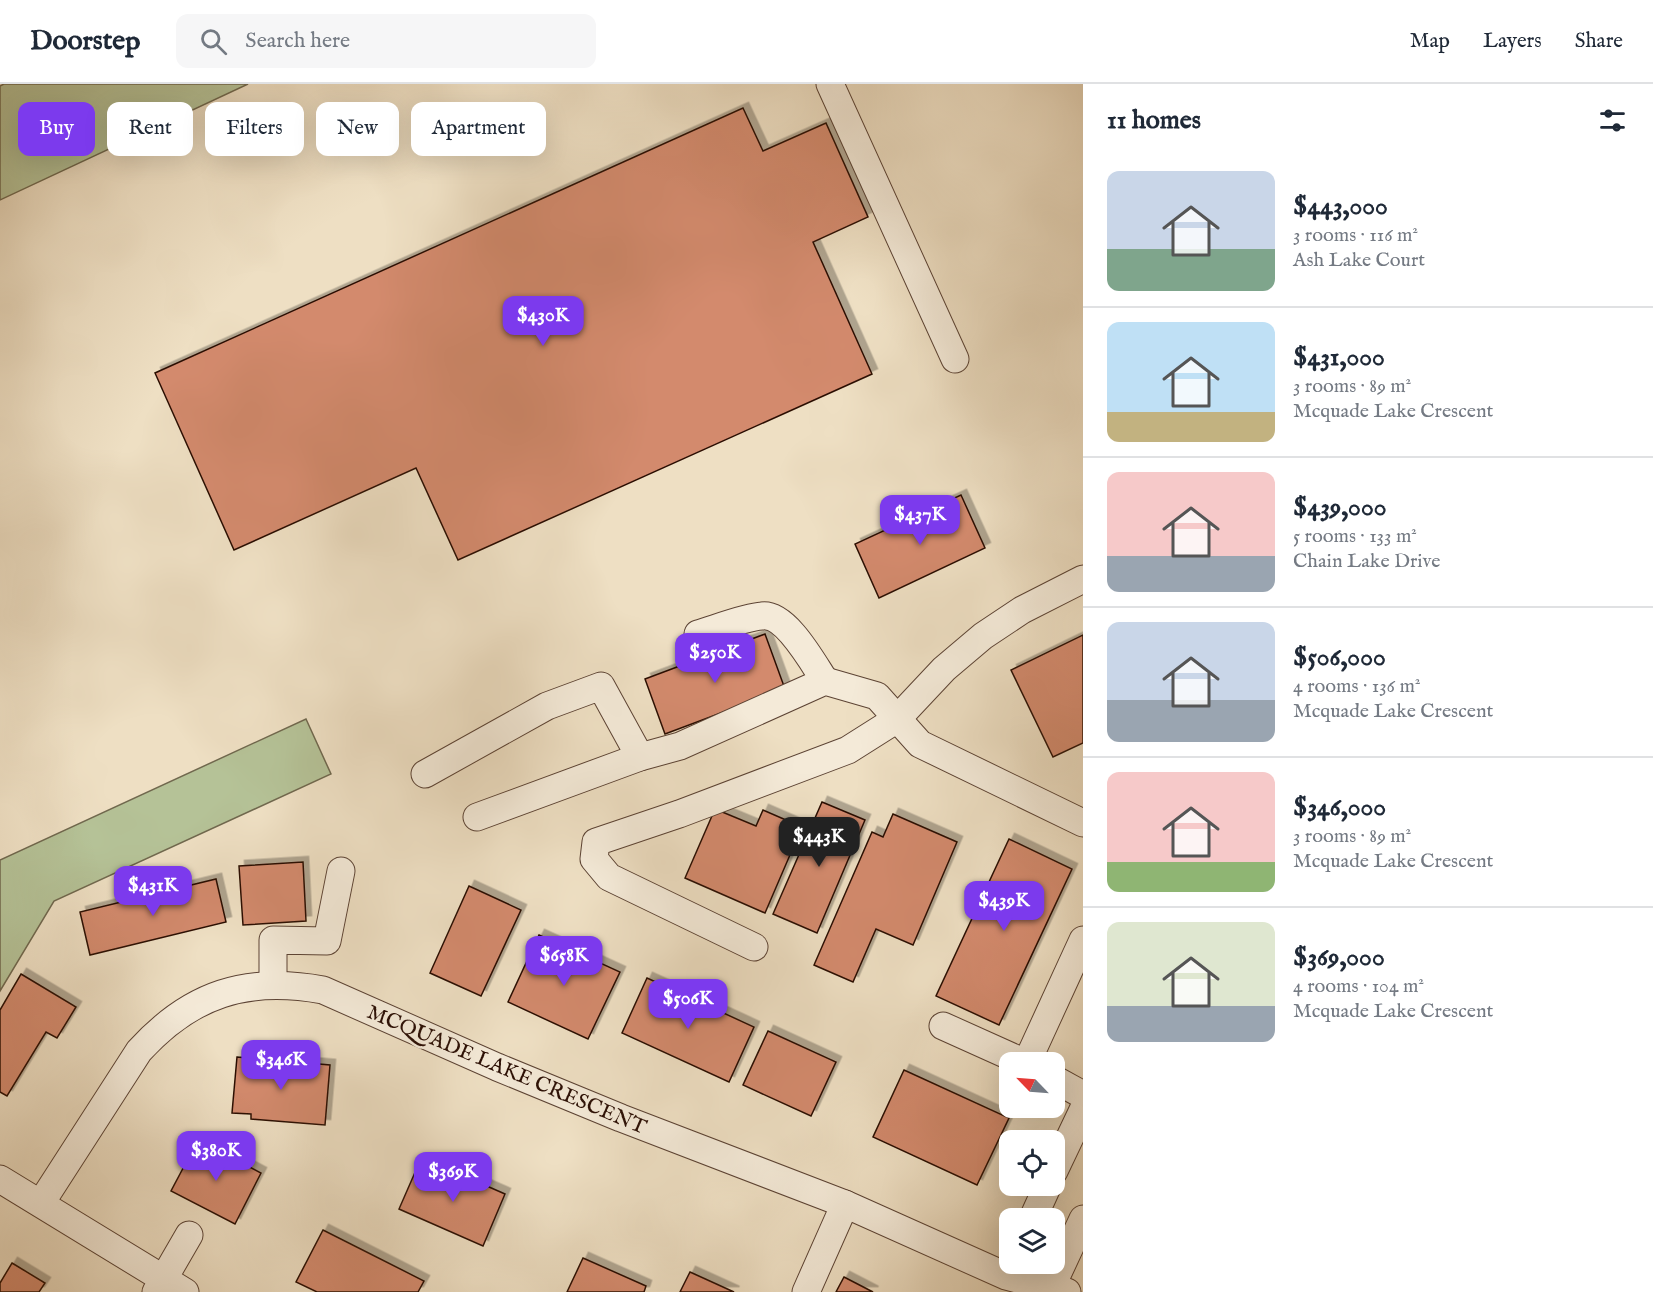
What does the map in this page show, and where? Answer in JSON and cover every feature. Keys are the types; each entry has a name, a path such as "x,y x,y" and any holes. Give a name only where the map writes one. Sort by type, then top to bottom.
{"street":[{"path":"830,84 955,359"},
{"path":"754,947 609,877 594,859 596,842 679,814 848,750 897,719 944,669 982,636 1022,610 1083,579"},
{"path":"698,634 763,615 776,619 788,628 825,681 877,696 920,744 1083,823"},
{"path":"477,818 640,758 680,746 825,681"},
{"path":"425,774 530,715 602,686 640,758"},
{"path":"273,985 273,940 327,941 341,871"},
{"path":"1030,1052 1083,940"},
{"name":"MCQUADE LAKE CRESCENT","path":"41,1203 139,1051 158,1030 197,1004 224,993 251,986 299,986 323,990 517,1076 845,1204 1005,1277 1055,1290"},
{"path":"943,1026 1002,1052"},
{"path":"1065,1085 1083,1095"},
{"path":"1065,1148 1083,1110"},
{"path":"0,1179 41,1203 168,1288 189,1235"},
{"path":"806,1292 845,1204"},
{"path":"1055,1290 1083,1219"}],"green space":[{"path":"4,84 248,84 205,102 193,110 193,102 107,102 107,150 95,156 95,102 18,102 18,156 94,156 0,200 0,86"},
{"path":"306,719 331,774 54,901 0,991 0,860"}],"building":[{"path":"743,108 763,151 826,123 868,217 813,242 872,374 458,560 416,468 234,550 155,373"},
{"path":"961,495 985,548 879,598 855,544"},
{"path":"765,634 785,689 665,734 645,679"},
{"path":"1083,635 1083,743 1053,757 1011,670"},
{"path":"822,802 865,820 817,933 773,914"},
{"path":"715,809 756,826 763,810 802,827 765,913 685,878"},
{"path":"893,814 957,842 913,945 876,929 853,982 814,965 872,832 883,837"},
{"path":"1009,839 1072,869 999,1025 936,996"},
{"path":"303,862 306,921 243,925 239,866"},
{"path":"216,879 226,922 90,955 80,912"},
{"path":"469,886 521,910 481,996 430,973"},
{"path":"539,935 620,972 588,1039 508,1002"},
{"path":"21,974 76,1007 57,1038 46,1032 7,1096 0,1092 0,1010"},
{"path":"647,978 754,1027 729,1082 622,1033"},
{"path":"768,1031 836,1062 811,1116 743,1085"},
{"path":"237,1057 330,1065 325,1125 251,1119 251,1114 232,1113"},
{"path":"904,1070 999,1113 999,1118 1009,1118 1003,1130 999,1130 999,1139 977,1185 873,1137"},
{"path":"198,1140 261,1173 235,1224 171,1191"},
{"path":"420,1161 462,1180 464,1176 505,1194 483,1246 399,1209"},
{"path":"323,1230 424,1281 418,1292 317,1292 296,1282"},
{"path":"583,1258 646,1286 644,1292 567,1292"},
{"path":"12,1263 45,1283 39,1292 0,1292 0,1283"},
{"path":"690,1272 734,1292 680,1292"},
{"path":"844,1277 873,1292 836,1292"}]}
